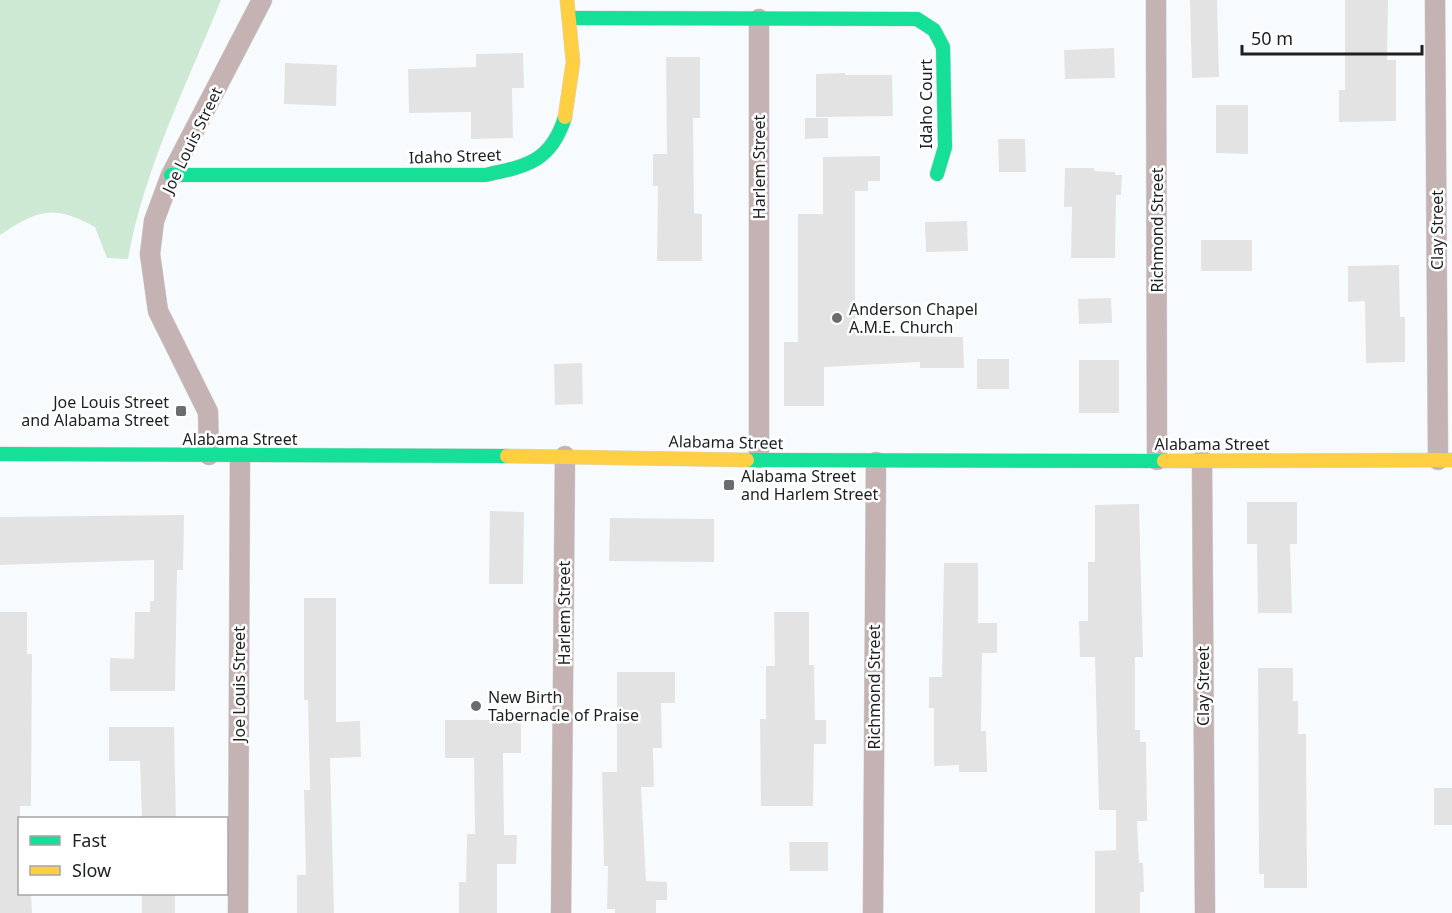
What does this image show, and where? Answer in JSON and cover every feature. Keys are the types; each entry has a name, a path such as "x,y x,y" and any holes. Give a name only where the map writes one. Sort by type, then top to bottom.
{"street":[{"name":"Joe Louis Street","path":"209,455 208,412 158,311 150,254 154,221 171,175 262,0"},
{"name":"Idaho Street","path":"171,175 485,175 515,169 538,160 558,139 569,103 572,18 567,0"},
{"name":"Richmond Street","path":"1156,0 1157,460"},
{"name":"Clay Street","path":"1435,0 1445,460"},
{"path":"572,18 759,19"},
{"name":"Idaho Court","path":"759,19 917,19 930,24 939,33 943,47 945,147 937,174"},
{"name":"Harlem Street","path":"759,19 759,458"},
{"name":"Alabama Street","path":"0,454 565,456 876,462 1445,460"},
{"name":"Joe Louis Street","path":"238,913 240,455"},
{"name":"Harlem Street","path":"561,913 565,456"},
{"name":"Clay Street","path":"1202,460 1205,913"},
{"name":"Richmond Street","path":"873,913 876,462"}],"green space":[{"path":"0,0 221,0 155,160 135,225 128,259 107,258 95,227 68,215 46,213 36,215 0,235"}],"building":[{"path":"1190,0 1217,0 1219,77 1192,78"},
{"path":"1345,0 1388,0 1387,60 1396,60 1396,121 1339,122 1339,90 1345,90"},
{"path":"1114,48 1115,78 1065,79 1064,50"},
{"path":"523,53 524,88 512,88 513,138 471,139 471,112 409,113 408,69 476,67 476,54"},
{"path":"666,57 700,57 700,118 693,118 694,213 702,214 702,261 657,261 658,186 653,186 653,154 667,154"},
{"path":"285,63 337,65 336,106 284,104"},
{"path":"845,73 845,75 892,75 893,116 816,117 816,74"},
{"path":"1216,105 1248,105 1248,154 1216,153"},
{"path":"805,118 828,118 828,138 805,139"},
{"path":"998,139 1025,139 1026,172 999,172"},
{"path":"880,156 880,181 868,181 868,191 855,191 855,328 885,326 885,336 963,337 964,368 920,368 920,362 824,367 824,406 784,406 784,342 798,342 798,214 823,214 823,157"},
{"path":"1065,168 1094,168 1094,171 1115,172 1115,175 1122,175 1121,195 1116,195 1115,258 1071,258 1072,207 1064,207"},
{"path":"967,221 968,251 926,252 925,222"},
{"path":"1201,240 1252,240 1252,271 1201,271"},
{"path":"1399,265 1400,317 1405,317 1405,362 1366,363 1365,301 1348,302 1348,266"},
{"path":"1111,298 1112,323 1079,324 1078,299"},
{"path":"977,359 1009,359 1009,389 977,389"},
{"path":"1079,360 1119,360 1119,413 1079,413"},
{"path":"582,363 583,404 555,405 554,364"},
{"path":"1247,502 1297,502 1297,544 1290,544 1292,613 1258,613 1257,544 1247,544"},
{"path":"1139,504 1143,657 1135,657 1135,730 1140,730 1140,742 1146,742 1147,821 1137,821 1139,863 1143,863 1144,892 1140,892 1140,913 1095,913 1095,851 1116,850 1116,810 1099,810 1095,657 1080,657 1079,621 1088,621 1088,562 1095,562 1095,505"},
{"path":"490,511 524,512 523,584 489,584"},
{"path":"184,515 183,570 177,570 175,691 110,691 110,658 134,659 135,612 150,612 150,601 154,601 154,560 0,565 0,517"},
{"path":"610,518 714,519 714,562 609,561"},
{"path":"944,563 978,563 978,623 997,623 997,653 982,653 981,731 986,731 987,772 959,772 959,765 934,766 934,708 929,708 929,677 942,677"},
{"path":"304,598 336,598 336,722 360,721 361,757 330,758 334,913 297,913 297,875 306,875 304,790 310,790 308,700 304,700"},
{"path":"0,612 27,612 27,654 32,654 31,806 20,806 20,817 18,817 18,895 31,895 32,913 0,913"},
{"path":"774,612 809,612 809,665 814,665 815,720 826,720 826,744 814,744 813,806 761,806 760,719 766,719 766,666 775,666"},
{"path":"1258,668 1293,668 1293,701 1298,701 1298,734 1306,734 1307,888 1264,888 1264,874 1259,874"},
{"path":"617,672 675,672 675,703 661,703 662,748 653,748 654,787 641,787 646,881 667,882 667,900 656,900 656,913 615,913 615,909 607,909 608,866 604,866 602,772 617,772"},
{"path":"445,720 521,720 521,753 503,753 504,835 517,835 516,864 497,864 497,913 459,913 459,882 466,882 467,834 475,834 474,758 445,758"},
{"path":"109,727 174,727 176,817 142,817 140,761 109,761"},
{"path":"1434,788 1452,788 1452,825 1434,825"},
{"path":"789,842 828,842 828,871 790,871"},
{"path":"142,895 175,895 175,913 142,913"}],"traffic: fast":[{"path":"572,18 917,19 934,30 943,47 945,147 937,174"},
{"path":"171,175 485,175 525,165 545,153 559,132 565,117"},
{"path":"0,454 507,456"},
{"path":"747,460 1164,461"}],"traffic: slow":[{"path":"565,117 573,62 567,0"},
{"path":"507,456 747,460"},
{"path":"1164,461 1452,460"}],"place":[{"name":"Anderson Chapel A.M.E. Church","path":"837,318"},
{"name":"Joe Louis Street and Alabama Street","path":"181,411"},
{"name":"Alabama Street and Harlem Street","path":"729,485"},
{"name":"New Birth Tabernacle of Praise","path":"476,706"}]}
